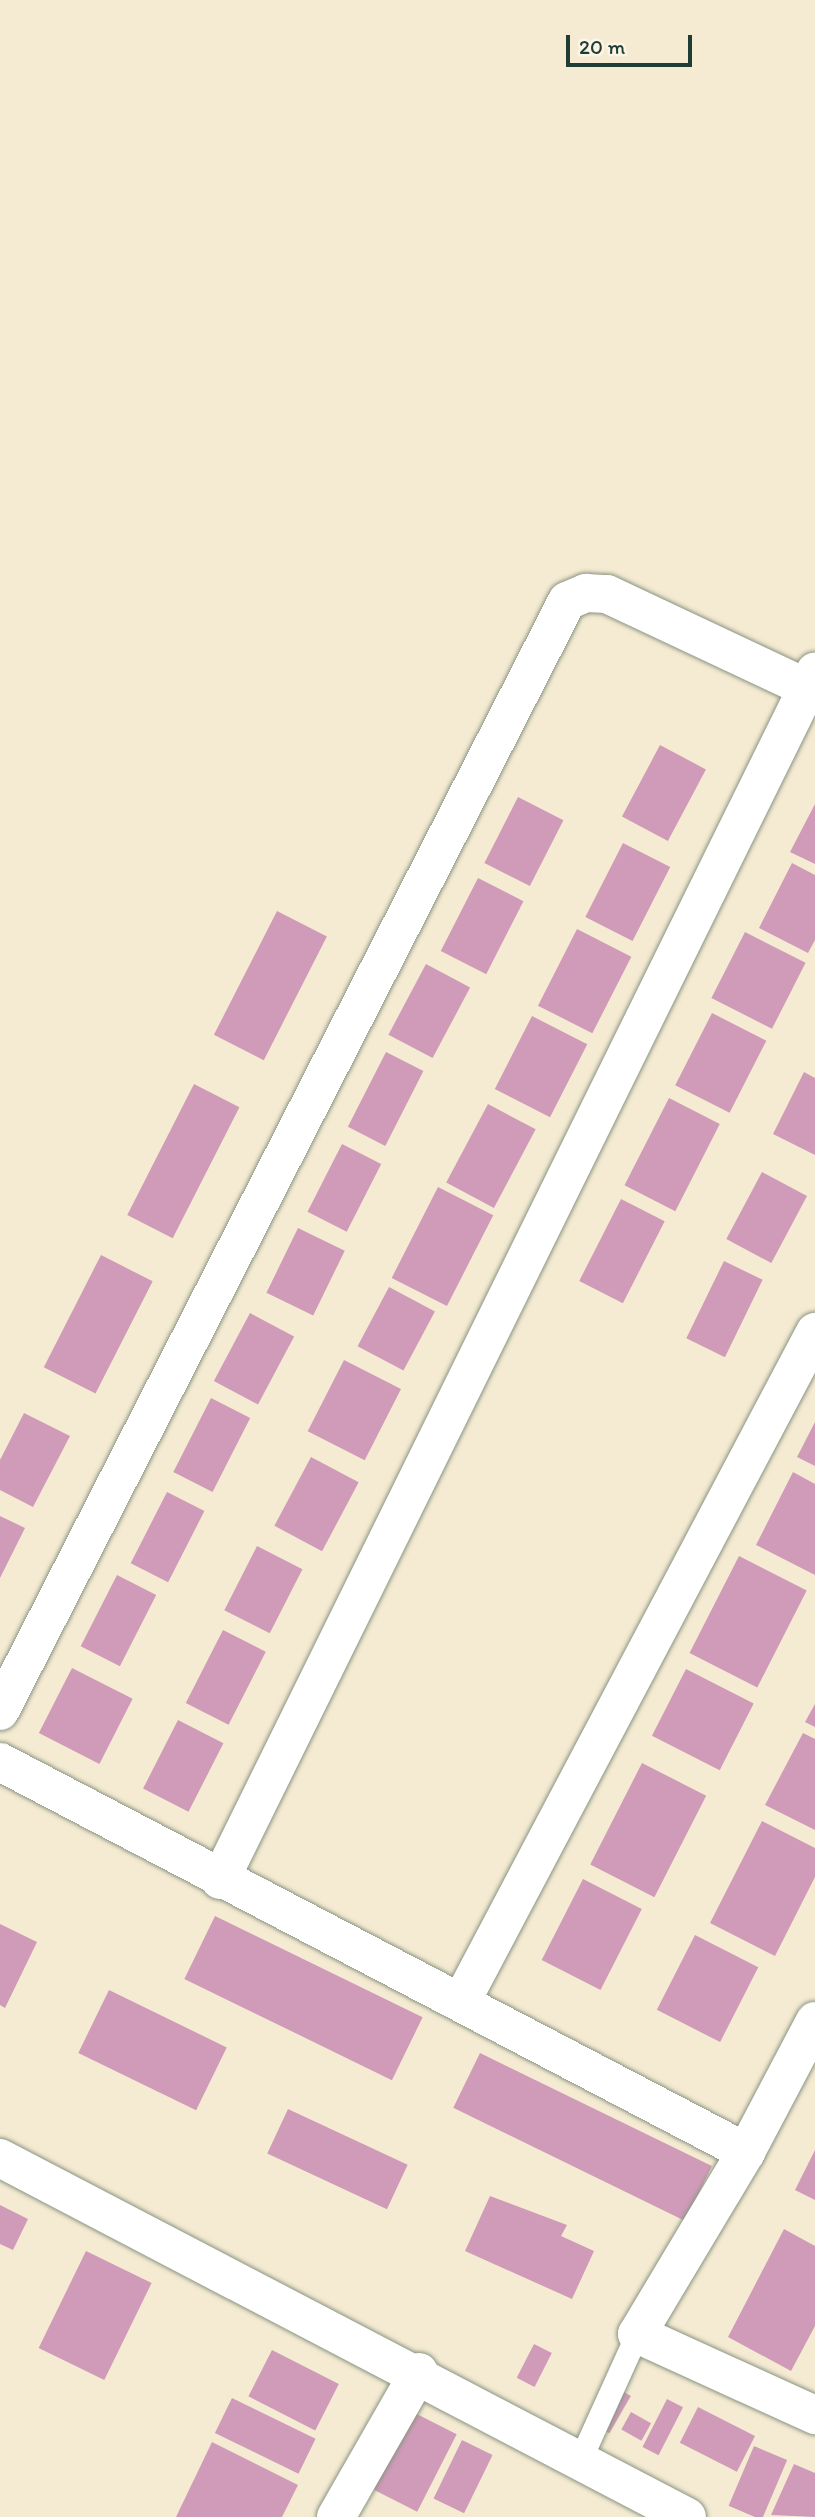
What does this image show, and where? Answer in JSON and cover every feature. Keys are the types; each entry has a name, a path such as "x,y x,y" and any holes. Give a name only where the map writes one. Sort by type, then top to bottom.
{"street":[{"path":"0,1711 567,601 586,593 607,594 812,684 219,1880"},
{"path":"461,2002 815,1332"},
{"path":"0,1762 219,1880 461,2002 746,2152"},
{"path":"815,2021 746,2152 636,2334 815,2415"},
{"path":"0,2158 419,2372 579,2462 687,2517"},
{"path":"337,2517 419,2372"}],"lane":[{"path":"579,2462 636,2334"}],"building":[{"path":"660,745 706,769 668,841 622,817"},
{"path":"518,797 563,820 530,886 484,863"},
{"path":"815,804 815,864 790,852"},
{"path":"623,843 670,867 633,941 585,917"},
{"path":"792,863 815,875 815,940 808,953 759,928"},
{"path":"478,878 523,901 486,974 441,951"},
{"path":"277,911 327,936 264,1060 214,1035"},
{"path":"577,929 631,957 592,1033 538,1006"},
{"path":"745,932 806,963 772,1029 711,998"},
{"path":"426,964 470,987 433,1058 388,1035"},
{"path":"712,1013 766,1041 730,1113 675,1085"},
{"path":"532,1016 587,1044 550,1117 495,1089"},
{"path":"386,1052 423,1071 385,1146 348,1127"},
{"path":"804,1072 815,1078 815,1155 773,1134"},
{"path":"194,1084 239,1107 173,1238 127,1215"},
{"path":"669,1098 720,1124 675,1211 625,1185"},
{"path":"488,1104 536,1129 494,1208 446,1183"},
{"path":"342,1144 381,1164 347,1232 307,1212"},
{"path":"762,1172 807,1196 771,1263 726,1239"},
{"path":"438,1187 493,1215 447,1306 392,1278"},
{"path":"621,1199 665,1221 623,1303 579,1281"},
{"path":"298,1228 345,1251 313,1316 266,1293"},
{"path":"101,1255 153,1281 95,1394 44,1367"},
{"path":"724,1261 763,1280 725,1357 686,1338"},
{"path":"389,1287 435,1311 403,1371 358,1346"},
{"path":"250,1313 294,1336 258,1404 214,1381"},
{"path":"344,1360 401,1389 365,1460 308,1431"},
{"path":"211,1398 250,1418 213,1492 173,1472"},
{"path":"24,1413 70,1436 33,1507 0,1490 0,1460"},
{"path":"815,1422 815,1466 797,1457"},
{"path":"311,1457 359,1482 322,1551 274,1526"},
{"path":"793,1472 815,1484 815,1575 756,1545"},
{"path":"167,1492 204,1511 168,1582 131,1563"},
{"path":"0,1516 25,1528 0,1578"},
{"path":"257,1546 302,1569 270,1633 224,1610"},
{"path":"739,1556 807,1591 757,1688 690,1653"},
{"path":"117,1575 156,1595 120,1666 81,1646"},
{"path":"223,1630 266,1652 229,1725 186,1703"},
{"path":"72,1668 133,1699 99,1764 39,1733"},
{"path":"686,1669 754,1704 720,1770 652,1736"},
{"path":"815,1704 815,1727 805,1722"},
{"path":"178,1720 223,1743 188,1812 143,1789"},
{"path":"803,1733 815,1739 815,1830 765,1805"},
{"path":"642,1763 706,1796 654,1897 590,1865"},
{"path":"762,1821 815,1848 815,1877 775,1956 710,1923"},
{"path":"583,1879 642,1909 600,1990 542,1960"},
{"path":"215,1916 423,2017 392,2080 184,1979"},
{"path":"0,1924 37,1942 5,2008 0,2005"},
{"path":"695,1935 758,1967 720,2042 657,2010"},
{"path":"109,1990 227,2047 196,2110 78,2053"},
{"path":"480,2053 712,2166 685,2221 453,2108"},
{"path":"288,2109 408,2165 387,2209 267,2153"},
{"path":"815,2150 815,2200 795,2190"},
{"path":"490,2196 567,2225 561,2236 594,2251 572,2299 465,2251"},
{"path":"0,2205 28,2219 13,2250 0,2244"},
{"path":"784,2229 815,2246 815,2326 791,2371 728,2337"},
{"path":"86,2251 152,2283 104,2380 39,2348"},
{"path":"534,2344 552,2353 535,2387 517,2378"},
{"path":"272,2350 339,2384 315,2430 248,2396"},
{"path":"617,2388 631,2396 609,2433 596,2425"},
{"path":"232,2398 316,2439 298,2474 215,2433"},
{"path":"667,2399 683,2407 659,2455 642,2447"},
{"path":"698,2407 755,2436 737,2472 680,2443"},
{"path":"405,2408 457,2434 417,2512 366,2486"},
{"path":"631,2412 651,2423 641,2441 621,2429"},
{"path":"462,2440 493,2455 464,2513 434,2498"},
{"path":"212,2442 298,2485 282,2517 176,2517"},
{"path":"754,2446 787,2460 763,2517 755,2517 729,2506"},
{"path":"794,2464 815,2473 815,2517 771,2515"}]}
